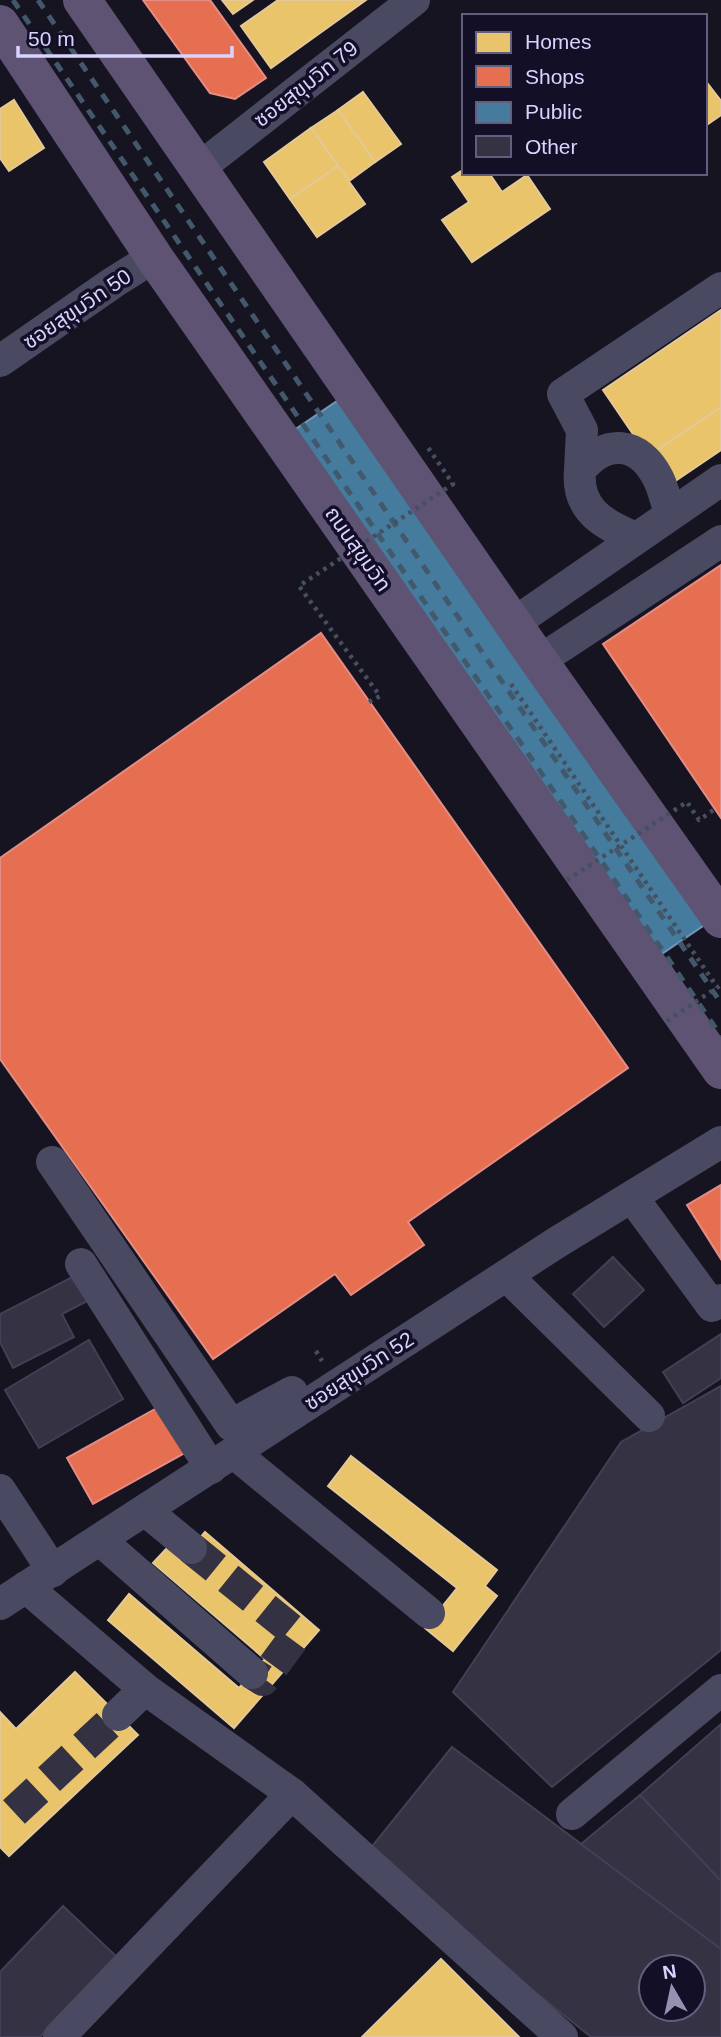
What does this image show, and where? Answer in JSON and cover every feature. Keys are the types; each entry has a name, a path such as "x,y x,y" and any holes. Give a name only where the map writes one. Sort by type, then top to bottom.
{"main road":[{"path":"82,0 514,622 523,669 720,915"},
{"name":"ถนนสุขุมวิท","path":"0,24 155,257 721,1070"}],"street":[{"name":"ซอยสุขุมวิท 79","path":"198,169 414,0"},
{"name":"ซอยสุขุมวิท 50","path":"0,361 155,257"},
{"path":"636,538 607,526 592,512 580,491 582,430 564,394 721,288"},
{"path":"580,470 586,462 607,449 629,449 644,459 654,472 671,514"},
{"path":"514,622 721,480"},
{"path":"523,669 721,541"},
{"name":"ซอยสุขุมวิท 52","path":"13,1595 507,1276 721,1142"},
{"path":"52,1162 231,1425 292,1392"},
{"path":"632,1197 712,1306 721,1300"},
{"path":"81,1264 223,1461 429,1612"},
{"path":"507,1276 649,1416"},
{"path":"0,1490 53,1571"},
{"path":"146,1511 191,1548"},
{"path":"100,1540 253,1673"},
{"path":"13,1595 292,1794 556,2035"},
{"path":"117,1715 145,1689"},
{"path":"572,1814 721,1690"},
{"path":"59,2037 292,1794"}],"path":[{"path":"369,702 380,696 299,586 453,484 427,446"},
{"path":"399,520 407,531"},
{"path":"523,669 621,845 719,986 667,1021"},
{"path":"567,880 687,802 699,820 715,809"}],"building: Homes":[{"path":"222,0 253,0 233,14"},
{"path":"278,0 366,0 271,68 241,26"},
{"path":"707,83 721,101 721,115 707,125"},
{"path":"363,92 401,144 375,162 338,110"},
{"path":"14,100 44,148 9,171 0,158 0,109"},
{"path":"338,110 375,162 349,181 311,128"},
{"path":"311,128 338,166 290,199 264,162"},
{"path":"338,166 365,204 317,237 290,199"},
{"path":"462,170 462,175 490,175 502,192 527,175 550,209 472,262 442,220 469,202 452,177"},
{"path":"721,310 721,407 648,456 603,390"},
{"path":"721,407 721,450 674,482 653,453"},
{"path":"351,1456 497,1570 485,1586 497,1596 453,1651 425,1628 457,1588 328,1486"},
{"path":"205,1532 319,1630 234,1728 108,1620 129,1594 239,1688 265,1659 153,1563 169,1546 183,1558"},
{"path":"75,1672 138,1735 9,1856 0,1847 0,1712 16,1729"},
{"path":"441,1959 519,2037 362,2037"}],"building: Shops":[{"path":"143,0 210,0 266,78 235,99 210,93"},
{"path":"721,565 721,818 603,644"},
{"path":"321,633 628,1068 408,1222 424,1245 351,1295 335,1274 213,1359 0,1059 0,858"},
{"path":"721,1185 721,1259 687,1205"},
{"path":"164,1404 190,1450 93,1504 67,1458"}],"building: Public":[{"path":"346,395 709,922 635,972 272,445"}],"building: Other":[{"path":"613,1257 644,1290 604,1327 573,1294"},
{"path":"82,1272 95,1297 62,1314 74,1337 13,1368 0,1342 0,1314"},
{"path":"721,1334 721,1378 683,1403 663,1372"},
{"path":"89,1340 123,1399 39,1448 5,1390"},
{"path":"721,1386 721,1650 552,1787 453,1692 621,1442"},
{"path":"721,1724 721,1881 640,1795"},
{"path":"452,1747 721,1949 721,2037 591,2037 365,1855"},
{"path":"640,1795 721,1881 721,1949 581,1844"},
{"path":"63,1906 117,1957 40,2037 0,2037 0,1972"}],"tunnel":[{"path":"191,1548 297,1634 263,1680 252,1673"},
{"path":"14,1812 118,1715"}],"railway":[{"path":"13,0 721,1036"},
{"path":"38,0 721,1003"}]}
